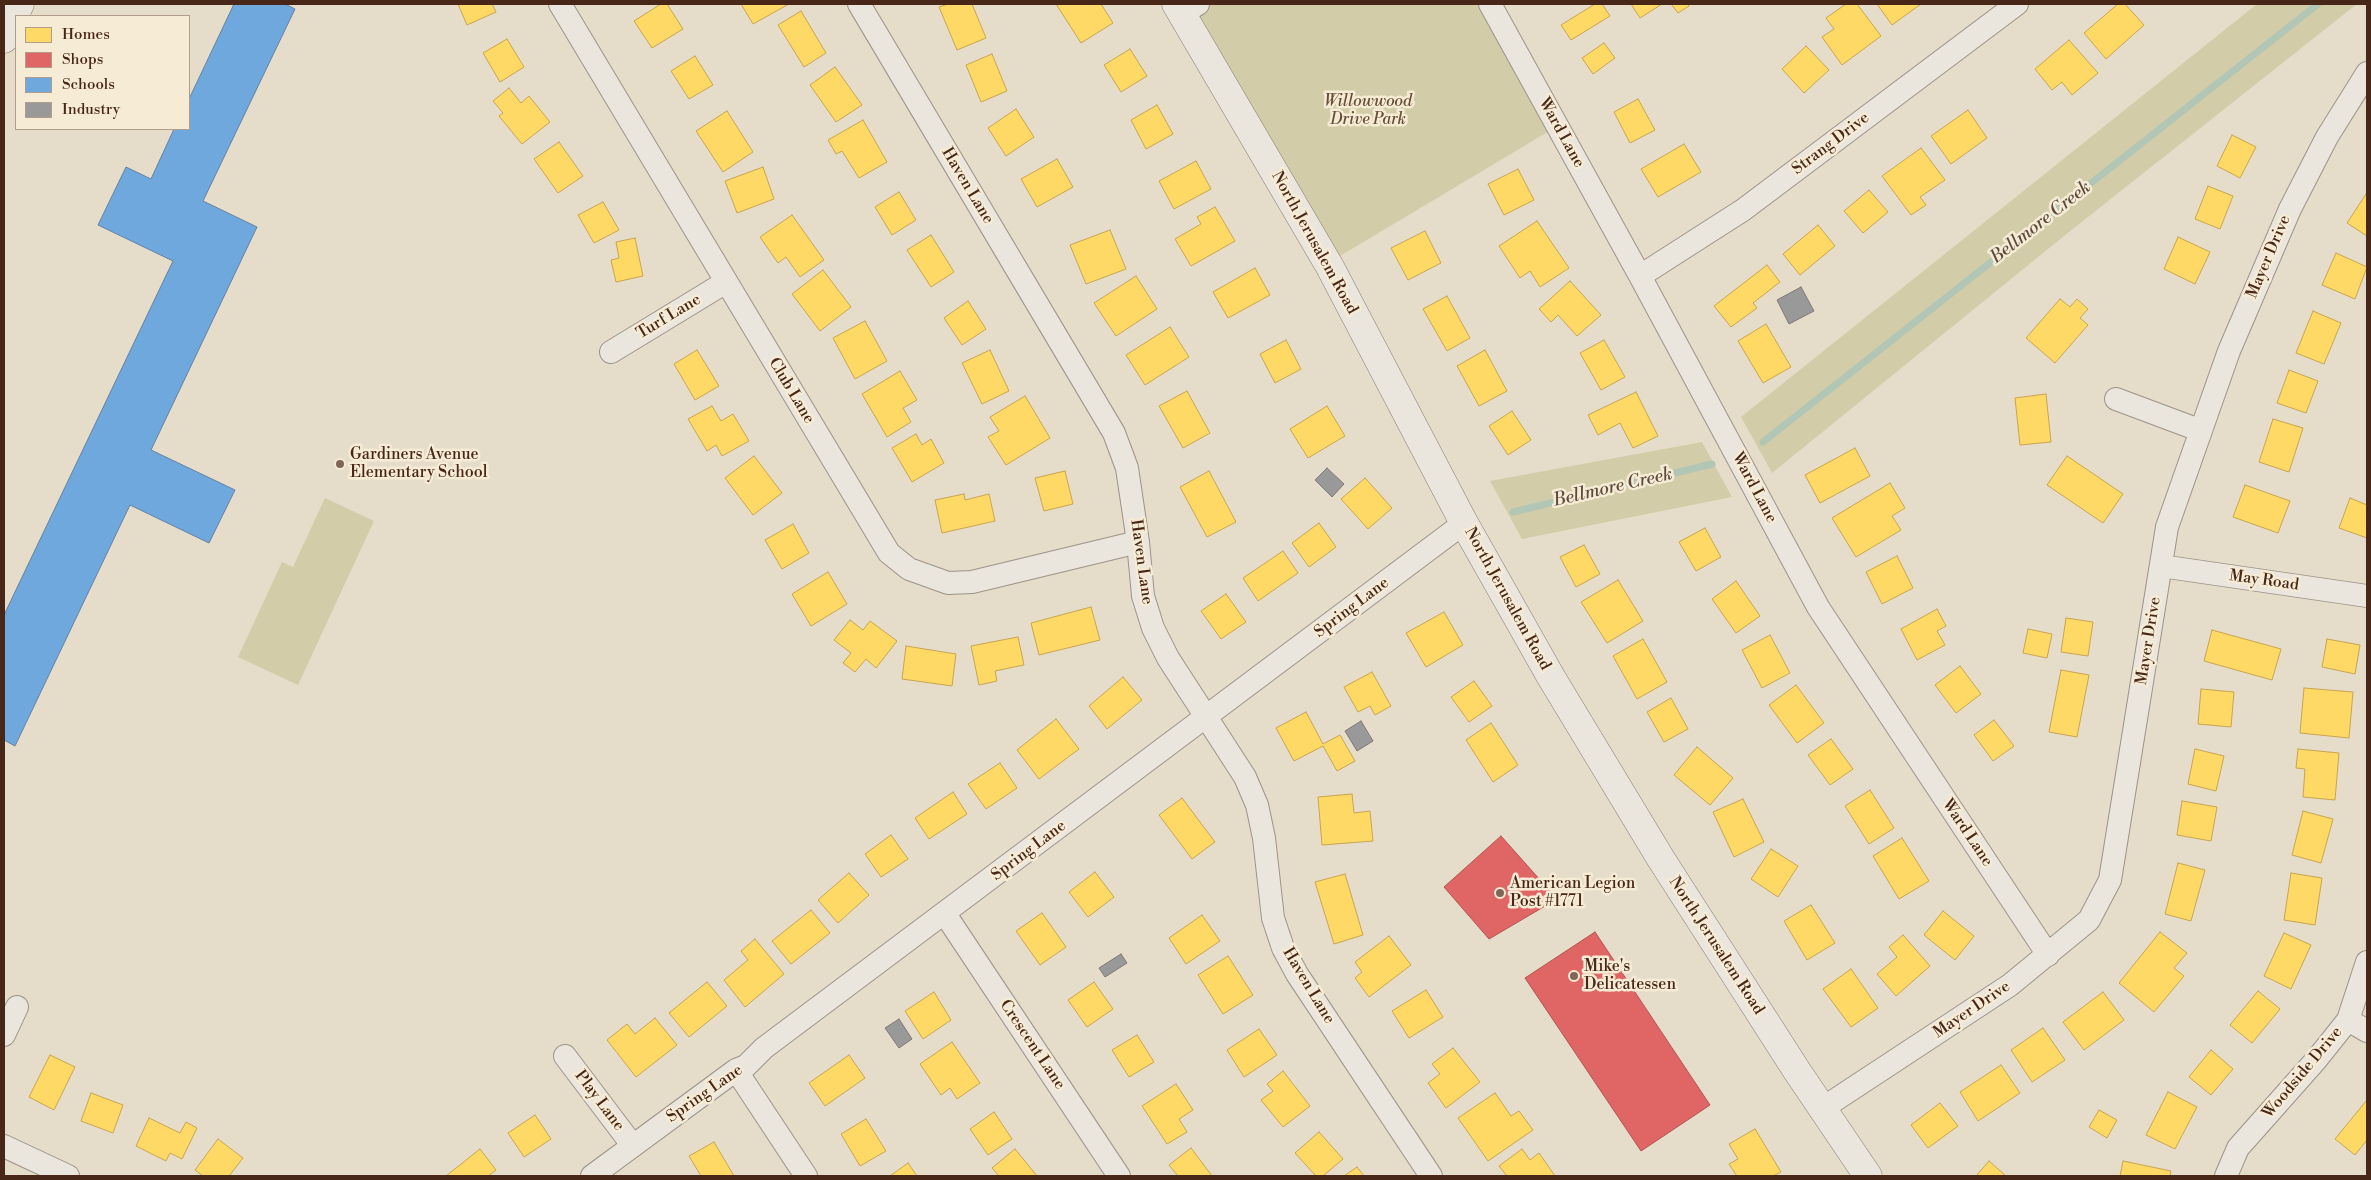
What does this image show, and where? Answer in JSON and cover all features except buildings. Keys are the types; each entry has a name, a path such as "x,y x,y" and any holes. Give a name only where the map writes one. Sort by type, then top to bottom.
{"main road":[{"name":"North Jerusalem Road","path":"1185,7 1330,267 1464,523 1551,677 1661,859 1868,1176"},
{"path":"4,40 15,15"}],"street":[{"name":"Club Lane","path":"560,4 872,528 889,553 909,570 948,583 972,582 1138,542"},
{"name":"Haven Lane","path":"859,4 1114,433 1128,468 1143,596 1153,628 1168,658 1245,777 1257,805 1264,838 1273,918 1283,948 1297,974 1431,1176"},
{"name":"Ward Lane","path":"1490,4 1640,276 1818,608 2048,955"},
{"name":"Strang Drive","path":"1640,276 1743,210 2017,4"},
{"name":"Mayer Drive","path":"1823,1108 2010,985 2089,920 2110,880 2167,527 2199,430 2229,351 2290,209 2327,137 2367,73"},
{"name":"Turf Lane","path":"611,352 726,282"},
{"path":"2116,399 2199,430"},
{"name":"Spring Lane","path":"592,1176 736,1070 746,1066 764,1048 1207,718 1464,523"},
{"name":"May Road","path":"2161,566 2367,596"},
{"name":"Crescent Lane","path":"945,914 1119,1176"},
{"name":"Woodside Drive","path":"2226,1176 2238,1148 2316,1060 2348,1020 2367,962"},
{"path":"4,1034 17,1007"},
{"path":"2348,1020 2367,1031"},
{"name":"Play Lane","path":"565,1056 633,1146"},
{"path":"736,1070 806,1176"},
{"path":"4,1146 68,1176"}],"green space":[{"name":"Willowwood Drive Park","path":"1200,4 1489,4 1556,127 1330,262 1184,14"},
{"path":"2257,4 2357,4 2064,236 1772,473 1741,417"},
{"path":"1702,442 1732,497 1522,539 1490,481"},
{"path":"325,498 374,521 298,685 238,657 282,562 293,567"}],"waterway":[{"name":"Bellmore Creek","path":"1763,442 2318,4"},
{"name":"Bellmore Creek","path":"1513,512 1712,464"}],"place":[{"name":"Gardiners Avenue Elementary School","path":"340,464"},
{"name":"American Legion Post #1771","path":"1500,893"},
{"name":"Mike's Delicatessen","path":"1574,976"}]}
